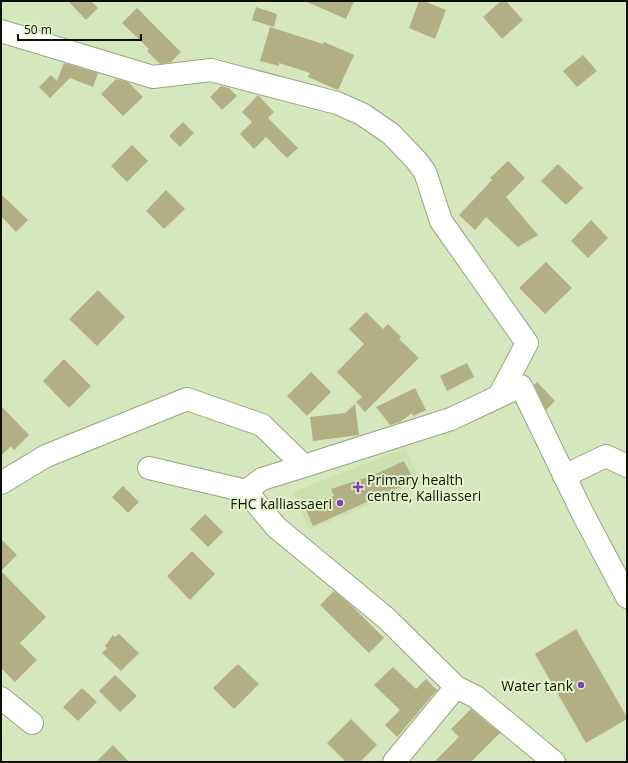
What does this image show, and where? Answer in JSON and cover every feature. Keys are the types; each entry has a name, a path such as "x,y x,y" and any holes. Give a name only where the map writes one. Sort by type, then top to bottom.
{"street":[{"path":"1,31 153,77 211,70 337,103 362,114 391,134 416,160 424,172 441,221 527,343 499,396"},
{"path":"246,491 262,479 451,419 521,386 582,512 627,596"},
{"path":"1,483 46,456 186,399 262,425 304,466"},
{"path":"564,476 606,456 627,466"},
{"path":"149,468 246,491 276,527 386,618 456,687 476,697 554,762"},
{"path":"394,762 456,687"},
{"path":"1,698 32,723"}],"shaded area":[{"name":"Primary health centre, Kalliasseri","path":"405,448 422,483 310,530 293,492"}],"building":[{"path":"68,1 91,1 98,8 86,20"},
{"path":"305,1 354,1 346,19"},
{"path":"419,1 424,1 446,10 435,39 409,28"},
{"path":"501,1 506,1 523,20 502,39 483,17"},
{"path":"256,7 277,14 274,27 252,20"},
{"path":"137,8 181,52 171,62 160,64 147,51 149,49 122,23"},
{"path":"270,27 323,44 324,42 354,55 338,90 308,77 310,73 279,63 279,66 260,61"},
{"path":"583,55 597,71 577,87 563,71"},
{"path":"64,63 98,73 93,87 70,78 50,98 39,87 51,75 57,81"},
{"path":"116,79 128,82 143,97 123,116 101,94"},
{"path":"221,86 229,88 237,96 222,110 210,97"},
{"path":"258,95 274,112 268,118 298,148 287,158 266,137 254,149 240,134 252,122 242,112"},
{"path":"183,122 194,133 180,147 169,136"},
{"path":"132,145 148,161 127,182 111,166"},
{"path":"508,161 525,178 506,197 538,235 518,247 486,217 475,230 459,215 492,180 490,178"},
{"path":"558,164 583,188 566,205 541,181"},
{"path":"166,190 185,209 164,229 146,211"},
{"path":"1,194 28,220 16,232 1,216"},
{"path":"591,220 608,238 588,258 571,241"},
{"path":"546,262 572,288 545,314 519,288"},
{"path":"98,290 125,317 97,346 69,319"},
{"path":"366,312 383,329 388,324 401,337 399,339 419,358 365,412 356,402 362,397 337,372 364,344 349,329"},
{"path":"64,359 91,386 69,408 43,381"},
{"path":"467,363 474,377 447,391 440,376"},
{"path":"311,372 331,392 307,416 287,396"},
{"path":"537,382 555,401 546,410 534,385"},
{"path":"415,388 426,410 413,416 412,413 400,422 390,425 376,407"},
{"path":"355,404 359,435 313,441 310,417 345,413"},
{"path":"1,406 29,435 14,450 11,446 1,456"},
{"name":"FHC kalliassaeri","path":"404,461 414,481 313,526 305,507 334,496 331,489 374,475"},
{"path":"123,486 139,502 128,513 112,497"},
{"path":"205,514 223,532 208,547 190,529"},
{"path":"1,539 17,555 1,571"},
{"path":"192,551 215,574 190,600 167,576"},
{"path":"1,571 46,617 20,643 37,660 15,682 1,668"},
{"path":"334,591 351,605 384,638 369,653 320,605"},
{"name":"Water tank","path":"576,629 627,717 627,719 586,743 535,654"},
{"path":"119,634 139,653 121,671 102,653 107,648 105,646 113,635 115,637"},
{"path":"238,664 259,684 234,709 213,688"},
{"path":"393,667 416,689 426,679 437,690 397,737 385,725 400,710 374,685"},
{"path":"115,675 137,696 120,712 99,691"},
{"path":"82,688 97,702 78,721 63,707"},
{"path":"471,709 500,733 471,762 434,762 459,737 451,729"},
{"path":"351,719 377,745 360,762 346,762 327,743"},
{"path":"113,745 129,762 96,762"}],"place":[{"name":"Primary health centre, Kalliasseri","path":"358,487"},
{"name":"FHC kalliassaeri","path":"340,503"},
{"name":"Water tank","path":"581,685"}]}
